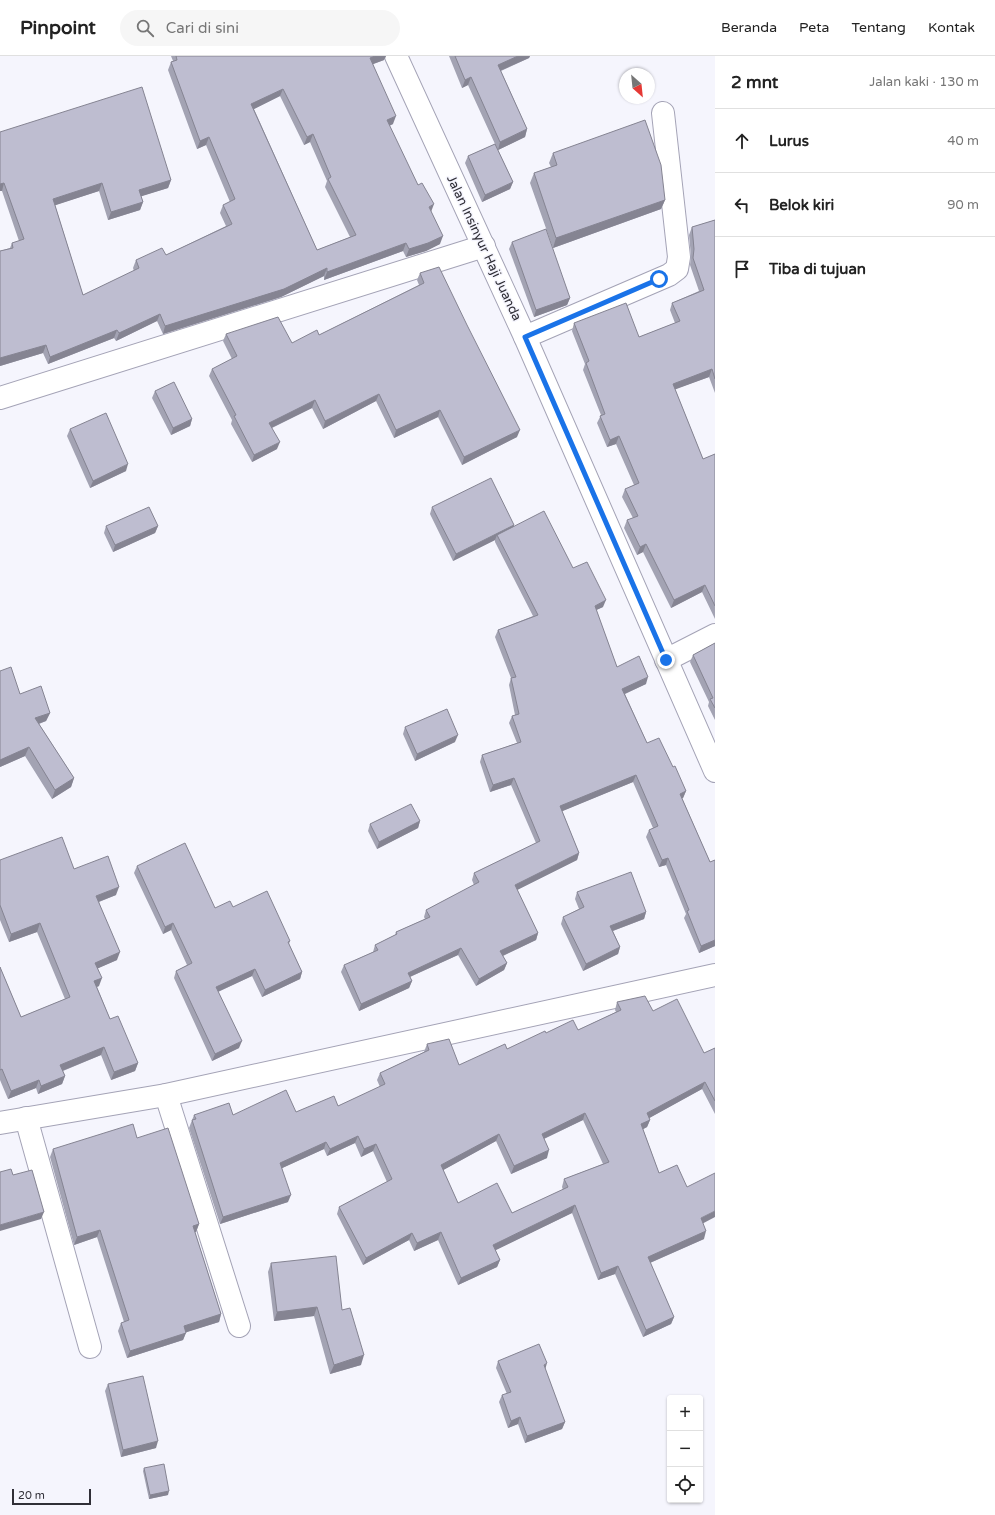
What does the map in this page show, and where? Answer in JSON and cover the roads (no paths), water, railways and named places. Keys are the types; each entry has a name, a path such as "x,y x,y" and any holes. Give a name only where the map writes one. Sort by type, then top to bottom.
{"street":[{"name":"Jalan Insinyur Haji Juanda","path":"396,56 525,337 715,771"},
{"path":"525,337 669,275 677,269 679,257 663,113"},
{"path":"0,398 484,246"},
{"path":"666,660 715,635"},
{"path":"0,1123 166,1095 715,975"},
{"path":"166,1095 239,1326"},
{"path":"26,1118 90,1347"}]}
